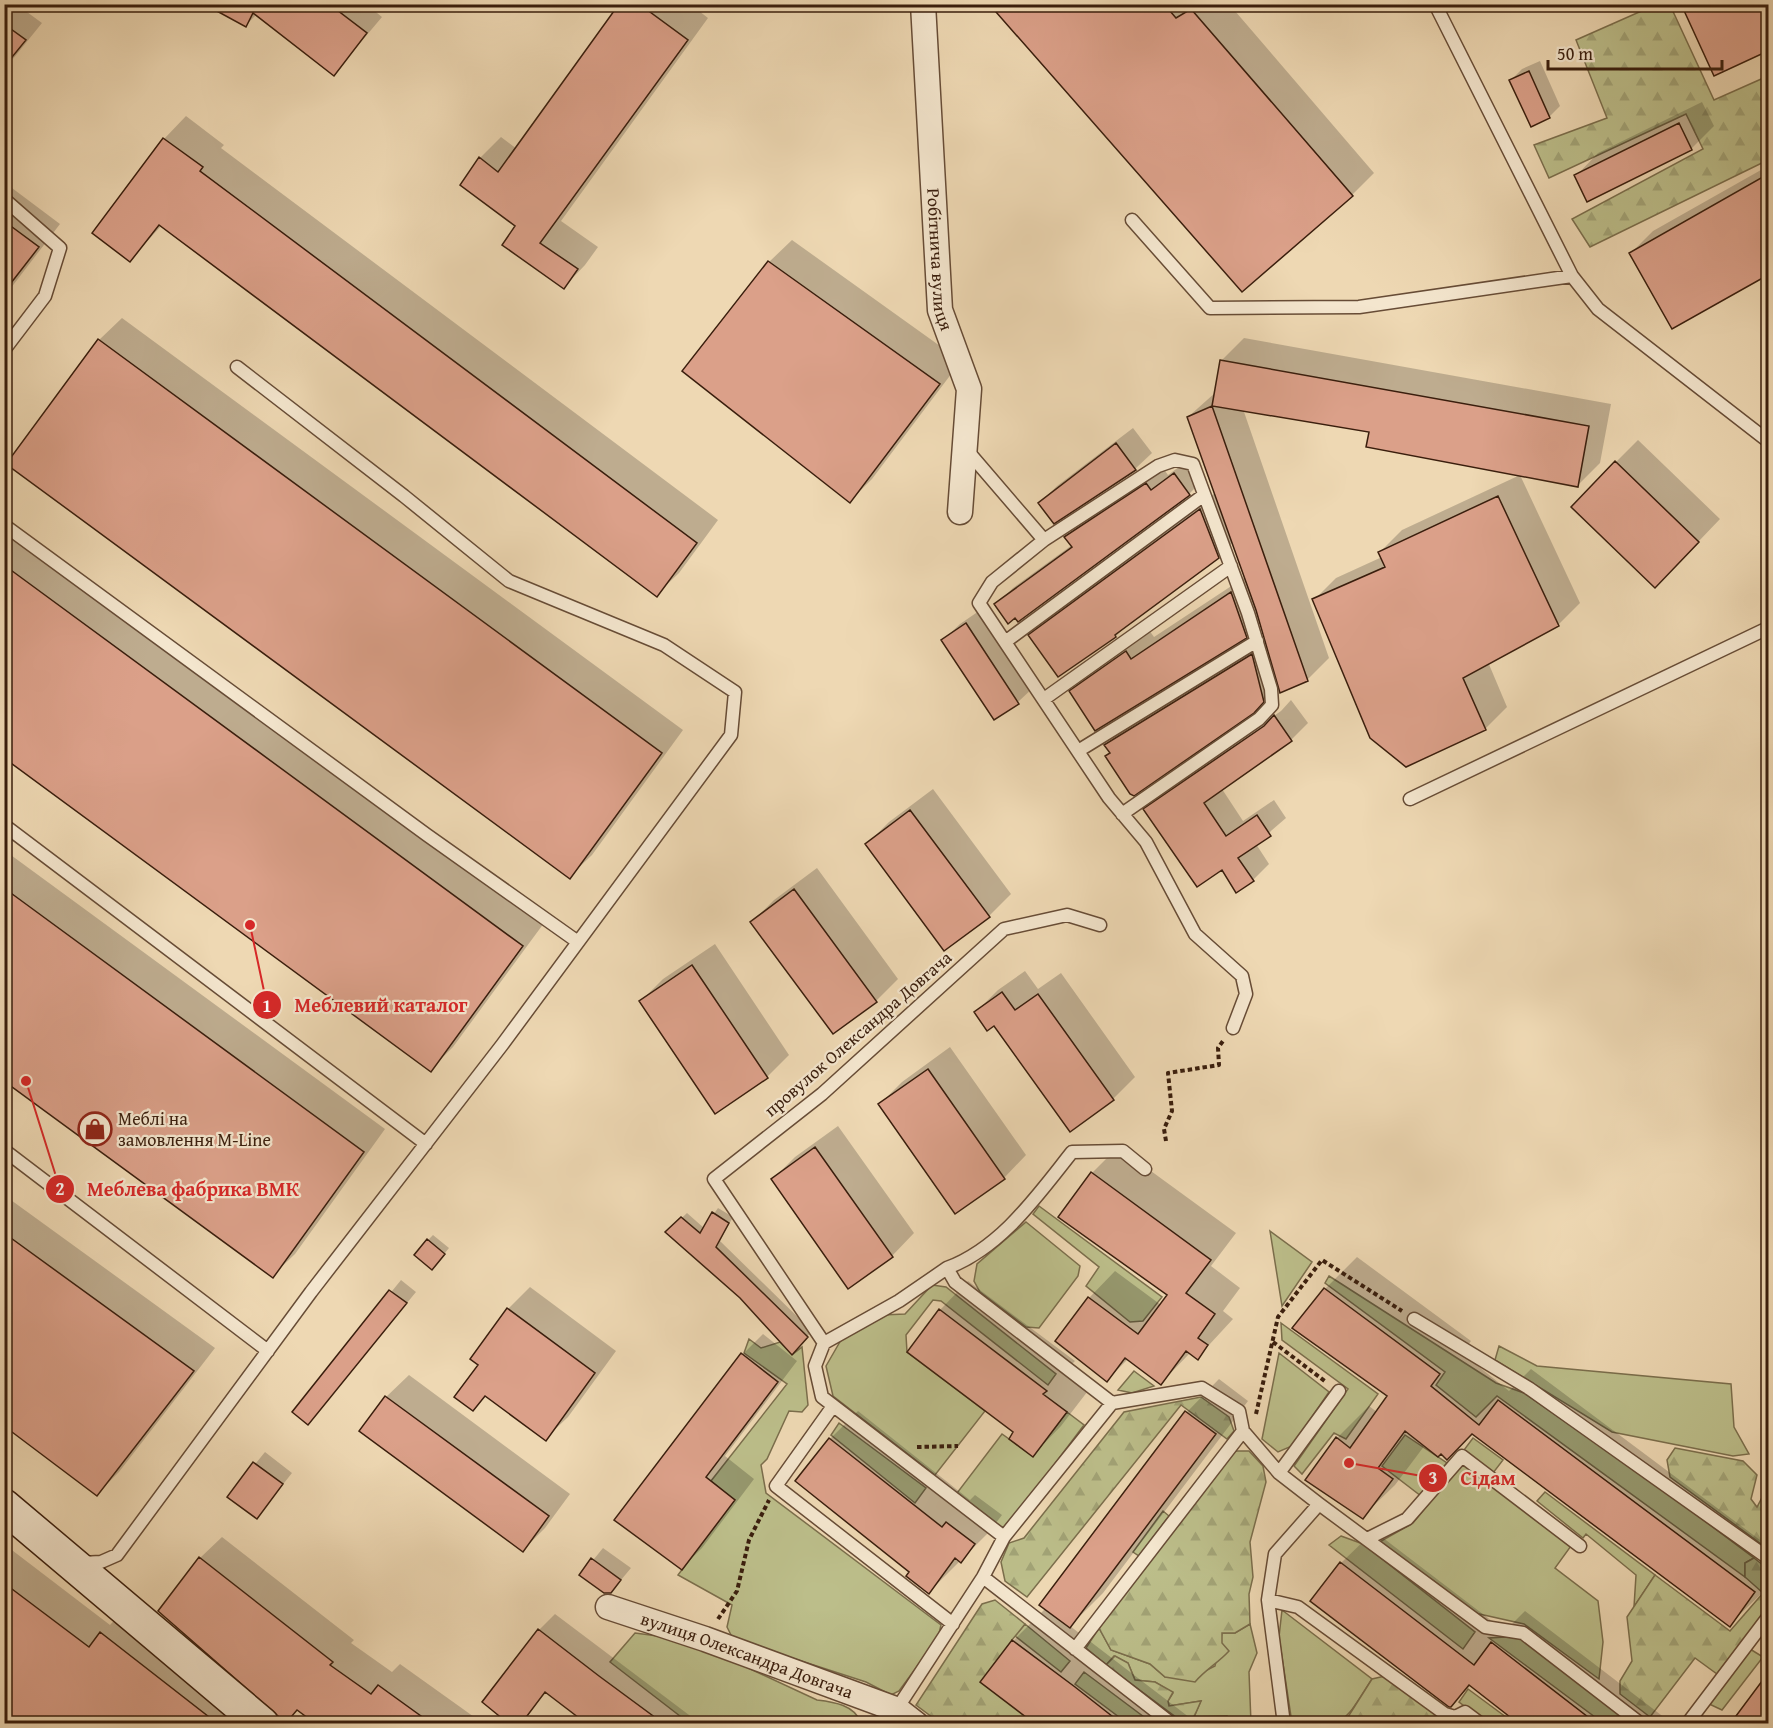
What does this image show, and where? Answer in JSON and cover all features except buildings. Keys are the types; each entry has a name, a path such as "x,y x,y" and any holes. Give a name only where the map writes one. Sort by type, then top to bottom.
{"street":[{"name":"Робітнича вулиця","path":"923,4 940,310 969,389 960,512"},
{"path":"4,1506 74,1563 111,1583 262,1724"},
{"name":"вулиця Олександра Довгача","path":"608,1607 705,1639 900,1719"}],"lane":[{"path":"1435,4 1572,276 1598,309 1768,441"},
{"path":"4,199 60,248 45,296 4,350"},
{"path":"1132,220 1210,308 1359,307 1572,276"},
{"path":"111,1583 117,1555 268,1351 579,942 731,735 735,692 664,645 509,582 404,496 237,367"},
{"path":"965,447 1044,540"},
{"path":"1122,814 1259,719 1272,705 1271,689 1257,641 1193,464 1175,460 1158,466 1044,540 992,582 979,603 1122,814 1146,842 1195,934 1242,976 1246,994 1233,1028"},
{"path":"1005,642 1204,495"},
{"path":"4,525 427,835 579,942"},
{"path":"1044,699 1231,566"},
{"path":"1410,799 1768,628"},
{"path":"1078,751 1257,641"},
{"path":"4,825 426,1144"},
{"name":"провулок Олександра Довгача","path":"824,1343 714,1179 822,1094 1004,929 1067,915 1100,925"},
{"path":"4,1150 268,1351"},
{"path":"1004,1538 822,1397 815,1366 824,1343 899,1301 947,1268 969,1260 1024,1212 1072,1152 1123,1151 1145,1169"},
{"path":"947,1268 955,1282 1112,1403"},
{"path":"1414,1319 1530,1389 1768,1558"},
{"path":"900,1719 1004,1538 1112,1403 1202,1388 1239,1412 1243,1431 1279,1473 1319,1504 1369,1538 1485,1627 1523,1633 1641,1724"},
{"path":"1279,1473 1339,1391"},
{"path":"833,1406 776,1486 953,1624"},
{"path":"1075,1649 1243,1431"},
{"path":"1369,1538 1407,1519 1462,1456 1580,1546"},
{"path":"1284,1724 1268,1600 1275,1554 1319,1504"},
{"path":"74,1563 92,1563 117,1555"},
{"path":"983,1576 1172,1724"},
{"path":"1268,1600 1298,1607 1445,1714 1455,1717 1465,1712 1481,1724"},
{"path":"1687,1724 1768,1617"}],"path":[{"path":"1166,1141 1164,1129 1172,1111 1168,1073 1220,1065 1218,1048 1233,1028"},
{"path":"1243,1431 1259,1411 1278,1317 1322,1260 1414,1319"},
{"path":"1273,1342 1339,1391"},
{"path":"886,1447 958,1446"},
{"path":"705,1639 737,1591 749,1540 776,1486"}],"green space":[{"path":"1655,5 1670,5 1714,100 1768,76 1768,160 1590,247 1572,219 1703,149 1686,114 1549,178 1534,145 1607,118 1576,40"},
{"path":"1039,1206 1162,1297 1143,1321 1130,1322 1086,1286 1099,1267 1033,1214"},
{"path":"1026,1222 1080,1266 1078,1276 1039,1328 1026,1327 980,1292 974,1281 977,1264"},
{"path":"1270,1231 1312,1262 1282,1306"},
{"path":"1329,1276 1496,1383 1524,1393 1665,1491 1754,1558 1745,1563 1745,1577 1497,1396 1476,1417 1436,1385 1445,1372 1325,1283"},
{"path":"932,1285 946,1287 1056,1374 1048,1385 941,1301 933,1300 906,1335 907,1352 985,1411 935,1475 833,1396 826,1366 841,1340 882,1315 905,1314"},
{"path":"1281,1323 1378,1394 1346,1439 1334,1433 1302,1474 1294,1466 1348,1389 1282,1340"},
{"path":"749,1339 761,1348 780,1342 793,1354 802,1347 808,1405 802,1412 789,1411 767,1459 761,1465 766,1493 941,1625 938,1638 899,1691 891,1695 866,1682 733,1639 727,1627 732,1605 678,1575 734,1500 711,1481 787,1384 744,1353"},
{"path":"1499,1346 1537,1366 1731,1384 1734,1427 1749,1454 1733,1456 1612,1432 1495,1360"},
{"path":"1279,1353 1329,1392 1292,1446 1278,1452 1262,1439"},
{"path":"1134,1371 1154,1386 1132,1393 1118,1390"},
{"path":"1201,1397 1229,1417 1234,1431 1227,1439 1181,1405 1027,1597 1005,1581 1001,1562 1009,1543 1024,1538 1124,1412"},
{"path":"1067,1412 1084,1425 1005,1530 957,1493 1002,1434 1033,1456"},
{"path":"839,1423 926,1488 915,1503 831,1435"},
{"path":"1405,1435 1447,1463 1421,1496 1382,1466"},
{"path":"1473,1438 1503,1460 1493,1473 1464,1450"},
{"path":"1675,1448 1743,1461 1757,1475 1751,1499 1757,1507 1768,1486 1768,1549 1670,1477 1667,1460"},
{"path":"1232,1451 1249,1451 1263,1466 1266,1482 1250,1542 1253,1577 1249,1594 1250,1624 1235,1633 1222,1633 1222,1643 1229,1651 1195,1682 1165,1677 1150,1664 1111,1650 1099,1628"},
{"path":"1463,1462 1571,1546 1555,1568 1598,1601 1603,1642 1599,1679 1524,1624 1475,1613 1434,1581 1376,1544 1413,1523"},
{"path":"1545,1492 1655,1575 1634,1607 1636,1575 1586,1534 1583,1538 1537,1501"},
{"path":"1163,1511 1169,1516 1139,1556 1133,1552"},
{"path":"1341,1536 1363,1544 1475,1632 1463,1649 1329,1545"},
{"path":"1754,1558 1768,1569 1768,1608 1717,1674 1695,1658 1650,1717 1620,1694 1620,1681 1632,1661 1627,1617 1655,1575 1730,1631 1763,1593 1745,1577 1745,1563"},
{"path":"995,1600 1025,1624 1012,1640 1035,1723 940,1723 916,1705 982,1604"},
{"path":"1282,1610 1372,1679 1342,1719 1324,1723 1292,1723 1279,1637"},
{"path":"1025,1624 1070,1661 1061,1672 1015,1636"},
{"path":"1250,1624 1257,1653 1249,1672 1251,1723 1228,1723 1227,1717 1194,1717 1201,1701 1169,1706 1168,1701 1173,1693 1155,1682 1135,1680 1128,1663 1114,1656 1106,1665 1086,1648 1099,1628 1111,1650 1150,1664 1165,1677 1203,1672 1215,1666 1222,1633 1235,1633"},
{"path":"635,1633 680,1639 701,1646 817,1700 849,1708 861,1723 689,1723 610,1662"},
{"path":"1523,1636 1636,1723 1603,1723 1489,1638"},
{"path":"1750,1649 1763,1657 1722,1710 1707,1703"},
{"path":"1115,1656 1128,1663 1135,1680 1155,1682 1173,1692 1168,1701 1169,1706 1201,1701 1194,1717 1227,1716 1228,1723 1184,1723 1106,1665"},
{"path":"1084,1672 1152,1723 1127,1723 1075,1684"},
{"path":"1385,1676 1448,1720 1449,1723 1383,1723 1377,1719 1374,1723 1337,1724 1348,1717 1372,1679"},
{"path":"1468,1689 1514,1723 1487,1723 1459,1702"}],"place":[{"name":"Меблевий каталог","path":"250,925"},
{"name":"Меблева фабрика ВМК","path":"26,1081"},
{"name":"Меблі на замовлення M-Line","path":"95,1129"},
{"name":"Сідам","path":"1349,1463"}]}
